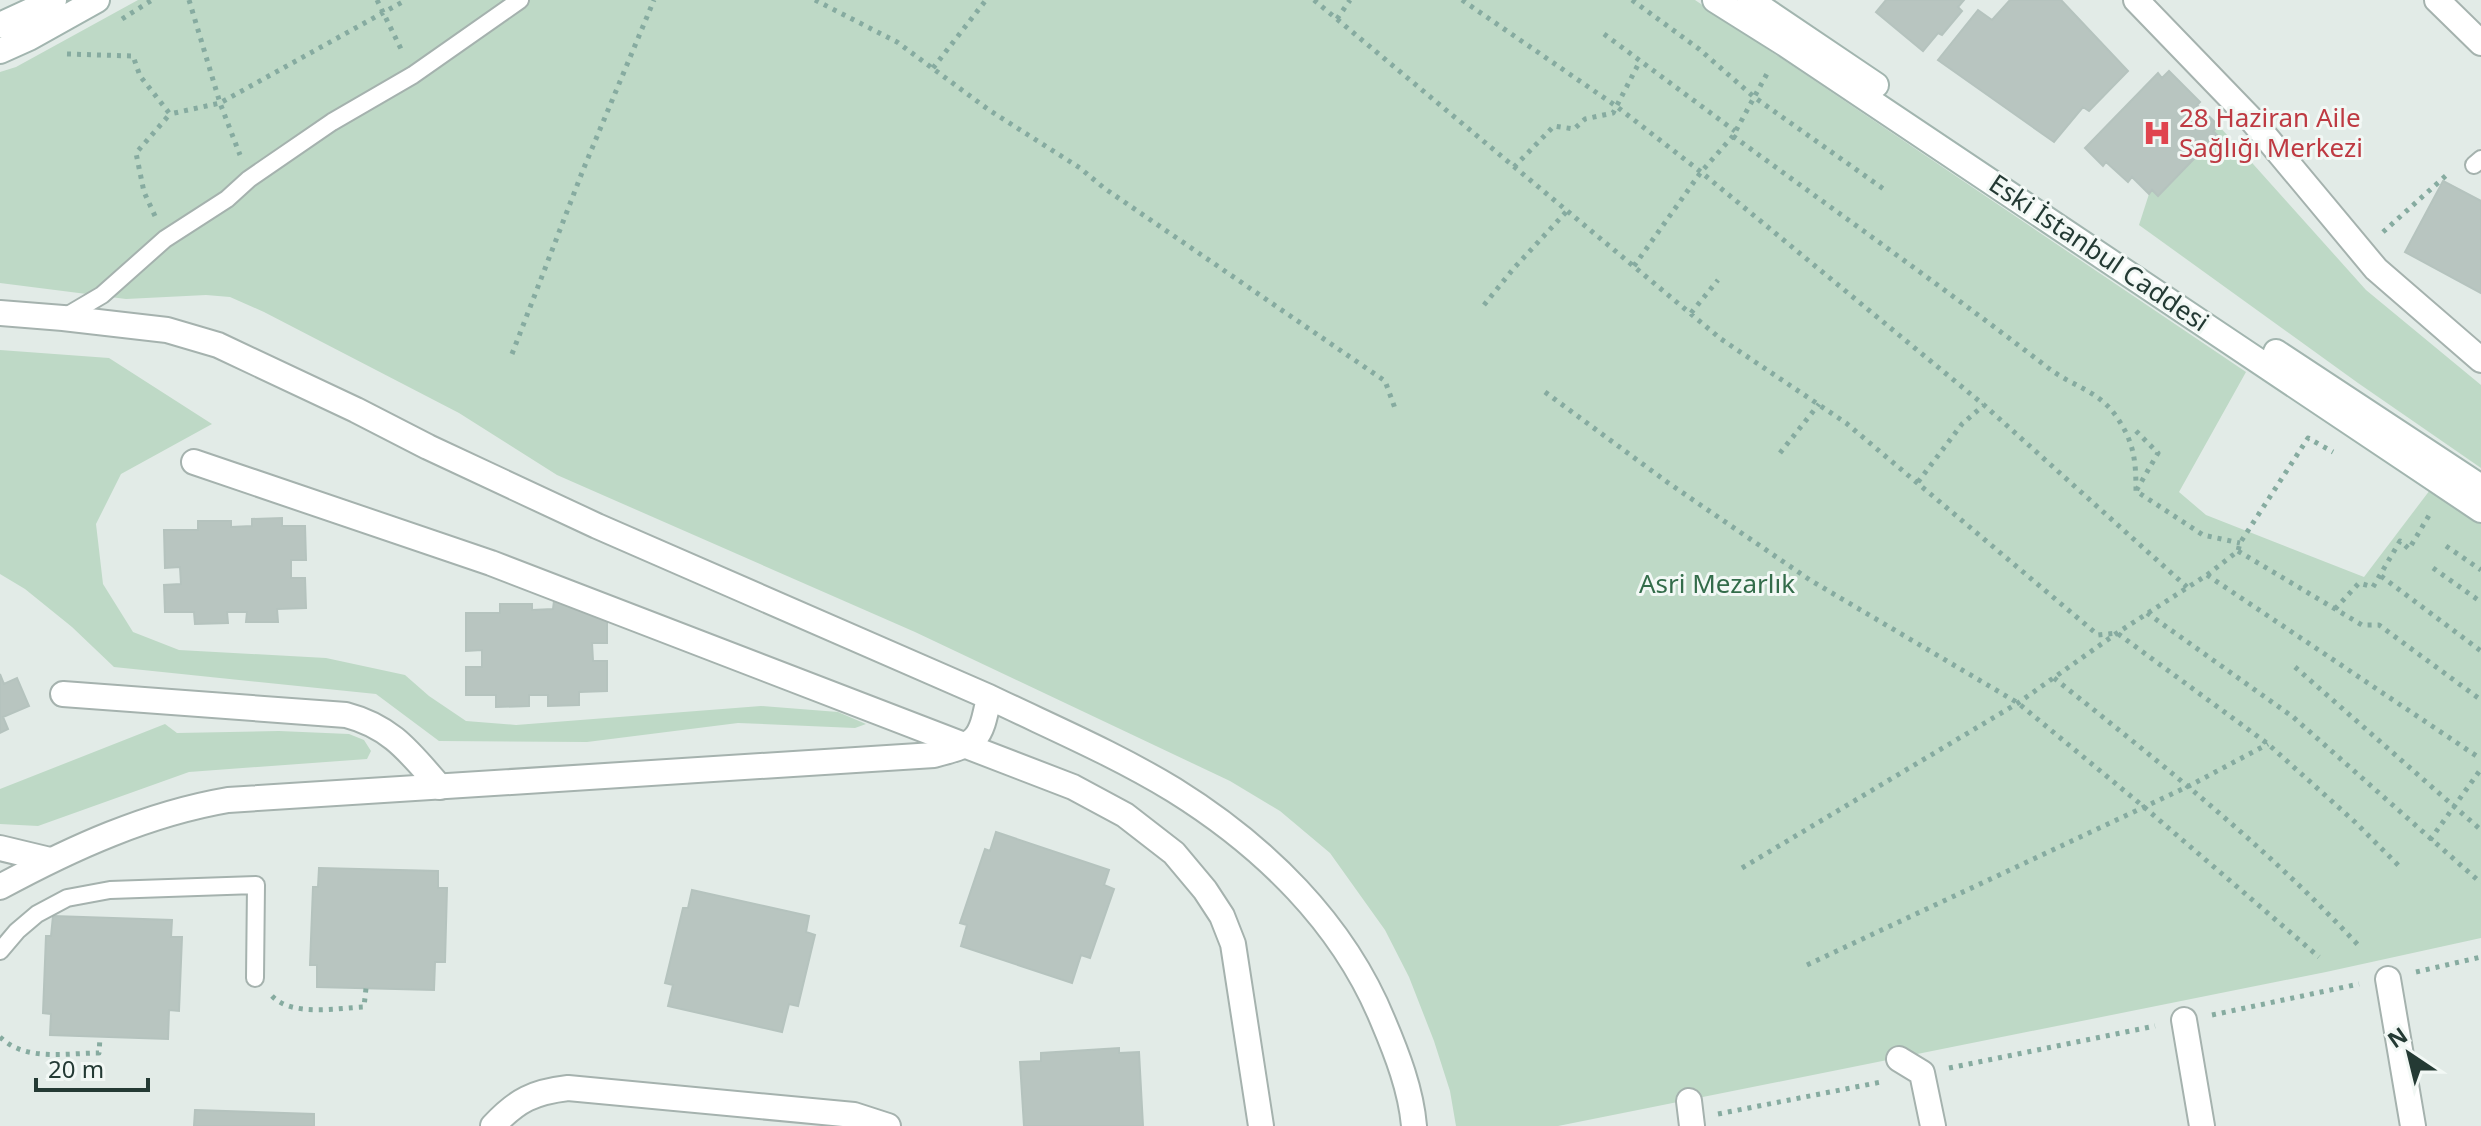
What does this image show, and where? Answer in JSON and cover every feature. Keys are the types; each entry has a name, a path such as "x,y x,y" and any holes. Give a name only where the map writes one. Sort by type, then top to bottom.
{"street":[{"path":"0,25 54,0"},
{"path":"0,51 97,0"},
{"name":"Eski İstanbul Caddesi","path":"1715,0 2481,510"},
{"name":"Eski İstanbul Caddesi","path":"1750,0 2136,263 2481,487"},
{"path":"2136,0 2251,119 2362,252 2408,298 2481,360"},
{"path":"2437,0 2481,43"},
{"path":"0,313 167,330 218,345 597,526 989,697 1175,791 1294,885 1328,924 1356,964 1376,1003 1401,1068 1414,1126"},
{"path":"194,462 491,563 968,745 1073,787 1125,815 1174,853 1222,916 1233,944 1261,1126"},
{"path":"63,694 346,715 368,721 387,731 440,787"},
{"path":"0,887 50,860 152,818 196,805 228,800 934,755 968,745 979,734 989,697"},
{"path":"0,848 50,860"},
{"path":"2388,979 2413,1126"},
{"path":"2184,1020 2202,1126"},
{"path":"1899,1059 1922,1073 1933,1126"},
{"path":"493,1126 516,1105 541,1091 568,1088 854,1115 888,1126"}],"lane":[{"path":"63,318 102,295 165,239 227,199 249,179 332,122 413,75 520,0"},
{"path":"0,951 37,914 67,898 110,890 256,885 255,978"}],"path":[{"path":"189,0 220,103 249,179"},
{"path":"377,0 413,75"},
{"path":"165,239 144,192 136,153 170,114 220,103 406,0"},
{"path":"512,354 583,170 654,0"},
{"path":"815,0 897,42 989,110 1080,168 1104,188 1385,381 1396,411"},
{"path":"933,68 986,0"},
{"path":"1314,0 1721,339 1819,404 1918,482 2098,635 2117,633 2268,744 2345,812 2401,868"},
{"path":"1337,19 1350,0"},
{"path":"1462,0 1616,106 1701,172 1984,405 2187,587"},
{"path":"1632,0 1699,49 1754,97 1885,190"},
{"path":"1604,34 2063,379 2091,391 2115,415 2136,457 2136,491"},
{"path":"1634,266 1701,172 1734,134 1785,44"},
{"path":"62,53 133,56 140,76 170,114"},
{"path":"1514,167 1554,126 1574,129 1585,119 1613,113 1640,61"},
{"path":"2362,252 2453,169"},
{"path":"1484,305 1567,211"},
{"path":"1691,313 1718,280"},
{"path":"1545,392 1667,482 1810,580 2018,703 2319,957"},
{"path":"1780,453 1819,404"},
{"path":"1918,482 1962,424 1984,405"},
{"path":"2136,431 2158,453 2136,491"},
{"path":"1742,868 2018,703 2117,633 2207,575 2238,551 2240,543 2308,438 2334,452"},
{"path":"2335,609 2359,583 2373,587 2400,541 2409,549 2447,486"},
{"path":"2136,491 2203,535 2240,543"},
{"path":"2446,546 2481,570"},
{"path":"2238,551 2362,625 2379,625 2481,700"},
{"path":"2433,568 2481,602"},
{"path":"2207,575 2481,759"},
{"path":"2381,576 2481,651"},
{"path":"2147,613 2293,717 2481,883"},
{"path":"2295,667 2481,830"},
{"path":"2054,678 2189,786 2324,909 2359,946"},
{"path":"1807,965 2189,786 2268,744"},
{"path":"2430,840 2481,769"},
{"path":"1691,1115 1922,1073 2388,979 2481,957"},
{"path":"255,978 279,1004 300,1009 364,1007 366,988"},
{"path":"0,1037 10,1047 26,1054 99,1053 100,1037"}],"green space":[{"name":"Asri Mezarlık","path":"138,0 1695,0 2246,372 2179,492 2206,515 2364,577 2433,486 2481,520 2481,938 1558,1126 1456,1126 1450,1091 1434,1041 1409,977 1385,930 1330,853 1280,811 1230,781 915,632 557,475 459,413 230,297 206,295 126,299 0,283 0,72 16,67"},
{"path":"2219,126 2366,290 2481,385 2481,468 2139,225 2152,190 2158,195 2217,136 2213,131"},
{"path":"0,350 109,358 212,424 121,474 96,524 103,584 133,632 179,650 326,658 405,675 466,721 516,725 761,706 838,712 866,724 855,728 738,723 587,742 439,741 376,694 114,667 72,627 25,589 0,574"},
{"path":"165,724 177,733 279,731 349,734 364,740 371,751 367,759 189,772 38,826 0,824 0,789"}],"building":[{"path":"1886,0 1964,0 1958,7 1962,11 1942,35 1938,33 1923,51 1876,12"},
{"path":"2010,0 2061,0 2128,71 2089,111 2083,107 2054,142 1938,60 1978,10 1992,20"},
{"name":"28 Haziran Aile Sağlığı Merkezi","path":"2169,71 2219,126 2213,131 2217,135 2158,196 2152,190 2149,194 2132,177 2128,182 2106,162 2103,166 2085,148 2158,73 2162,78"},
{"path":"2443,181 2481,201 2481,293 2405,252"},
{"path":"282,518 282,526 305,526 306,560 291,560 291,578 305,578 306,608 277,609 278,622 246,622 247,612 227,612 228,623 195,624 194,612 165,612 164,585 181,584 180,567 165,568 164,530 198,530 198,521 231,521 231,527 252,526 252,519"},
{"path":"554,601 583,601 607,609 607,643 592,643 593,661 607,661 607,691 579,692 579,705 548,706 548,695 529,695 529,706 496,707 496,695 466,695 466,667 482,667 482,650 466,651 466,613 500,613 500,604 532,604 532,610 553,609"},
{"path":"0,674 4,684 17,678 29,706 3,717 8,729 0,733"},
{"path":"996,832 1109,870 1104,885 1114,889 1090,958 1081,955 1072,983 961,946 967,925 960,923 985,849 990,851"},
{"path":"319,868 438,871 438,888 447,888 445,962 435,962 434,990 317,987 317,965 310,965 313,887 318,887"},
{"path":"692,890 809,916 806,932 815,935 798,1006 789,1004 782,1032 668,1006 673,985 665,983 683,908 688,908"},
{"path":"53,916 172,920 171,937 182,937 179,1011 169,1010 168,1039 50,1035 51,1014 43,1013 46,936 51,936"},
{"path":"1119,1048 1119,1053 1139,1052 1143,1126 1024,1126 1020,1062 1041,1061 1041,1053"},
{"path":"195,1110 314,1114 314,1126 194,1126"}],"place":[{"name":"28 Haziran Aile Sağlığı Merkezi","path":"2157,133"}]}
